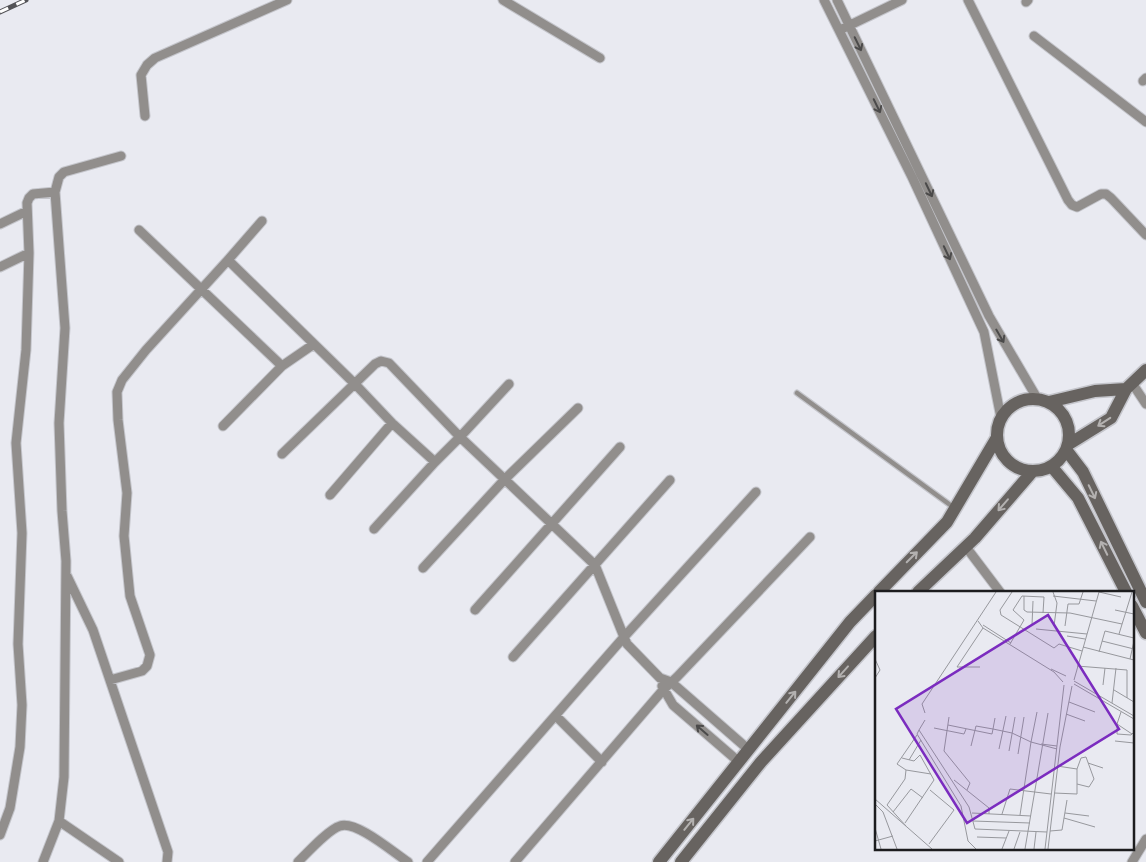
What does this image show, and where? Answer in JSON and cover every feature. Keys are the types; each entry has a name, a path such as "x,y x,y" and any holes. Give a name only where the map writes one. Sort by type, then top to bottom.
{"street":[{"path":"145,116 141,75 147,65 155,58 287,0"},
{"path":"503,0 600,58"},
{"path":"824,0 912,177 982,326 1001,418"},
{"path":"837,0 989,316 1043,400 1059,409 1066,420 1070,432 1068,448 1083,472 1146,602"},
{"path":"839,31 902,0"},
{"path":"968,0 1068,200 1072,205 1077,206 1101,194 1106,194 1146,235"},
{"path":"1034,36 1146,122"},
{"path":"43,862 59,821 64,777 66,573 59,423 66,328 55,192 59,177 64,172 122,156"},
{"path":"0,835 10,808 20,747 22,714 18,644 22,533 16,443 26,350 29,252 28,198 33,194 55,192"},
{"path":"0,224 27,211"},
{"path":"110,680 142,671 147,666 150,655 130,596 124,536 127,493 116,392 122,380 262,221"},
{"path":"139,230 282,366"},
{"path":"0,267 29,252"},
{"path":"228,260 435,462"},
{"path":"222,426 282,366 314,344"},
{"path":"282,454 375,364 381,361 388,363 460,437 594,565 627,644 660,678 671,682 749,750"},
{"path":"996,439 1000,452 1008,462 1020,469 1032,472 1052,467 1060,460 1068,448 1111,418 1129,386 1146,370"},
{"path":"374,530 508,384"},
{"path":"880,591 947,522 996,439 1001,418 1007,409 1026,399 1043,400 1129,386"},
{"path":"1129,386 1146,404"},
{"path":"424,568 505,479 578,408"},
{"path":"330,495 392,422"},
{"path":"475,610 620,447"},
{"path":"1052,467 1078,498 1125,591"},
{"path":"919,591 966,547 1032,472"},
{"path":"513,657 670,480"},
{"path":"427,862 624,637 756,492"},
{"path":"515,862 663,690 810,537"},
{"path":"966,547 999,591"},
{"path":"66,573 93,630 168,852 167,862"},
{"path":"659,862 850,622 875,596"},
{"path":"1134,610 1146,633"},
{"path":"684,861 761,762 875,637"},
{"path":"660,678 663,690 673,705 739,762"},
{"path":"556,716 602,762"},
{"path":"59,821 118,862"},
{"path":"298,862 332,830 340,825 348,825 364,832 408,862"},
{"path":"1132,862 1146,838"}],"lane":[{"path":"797,393 955,509"}],"railway":[{"path":"0,12 26,0"}]}
